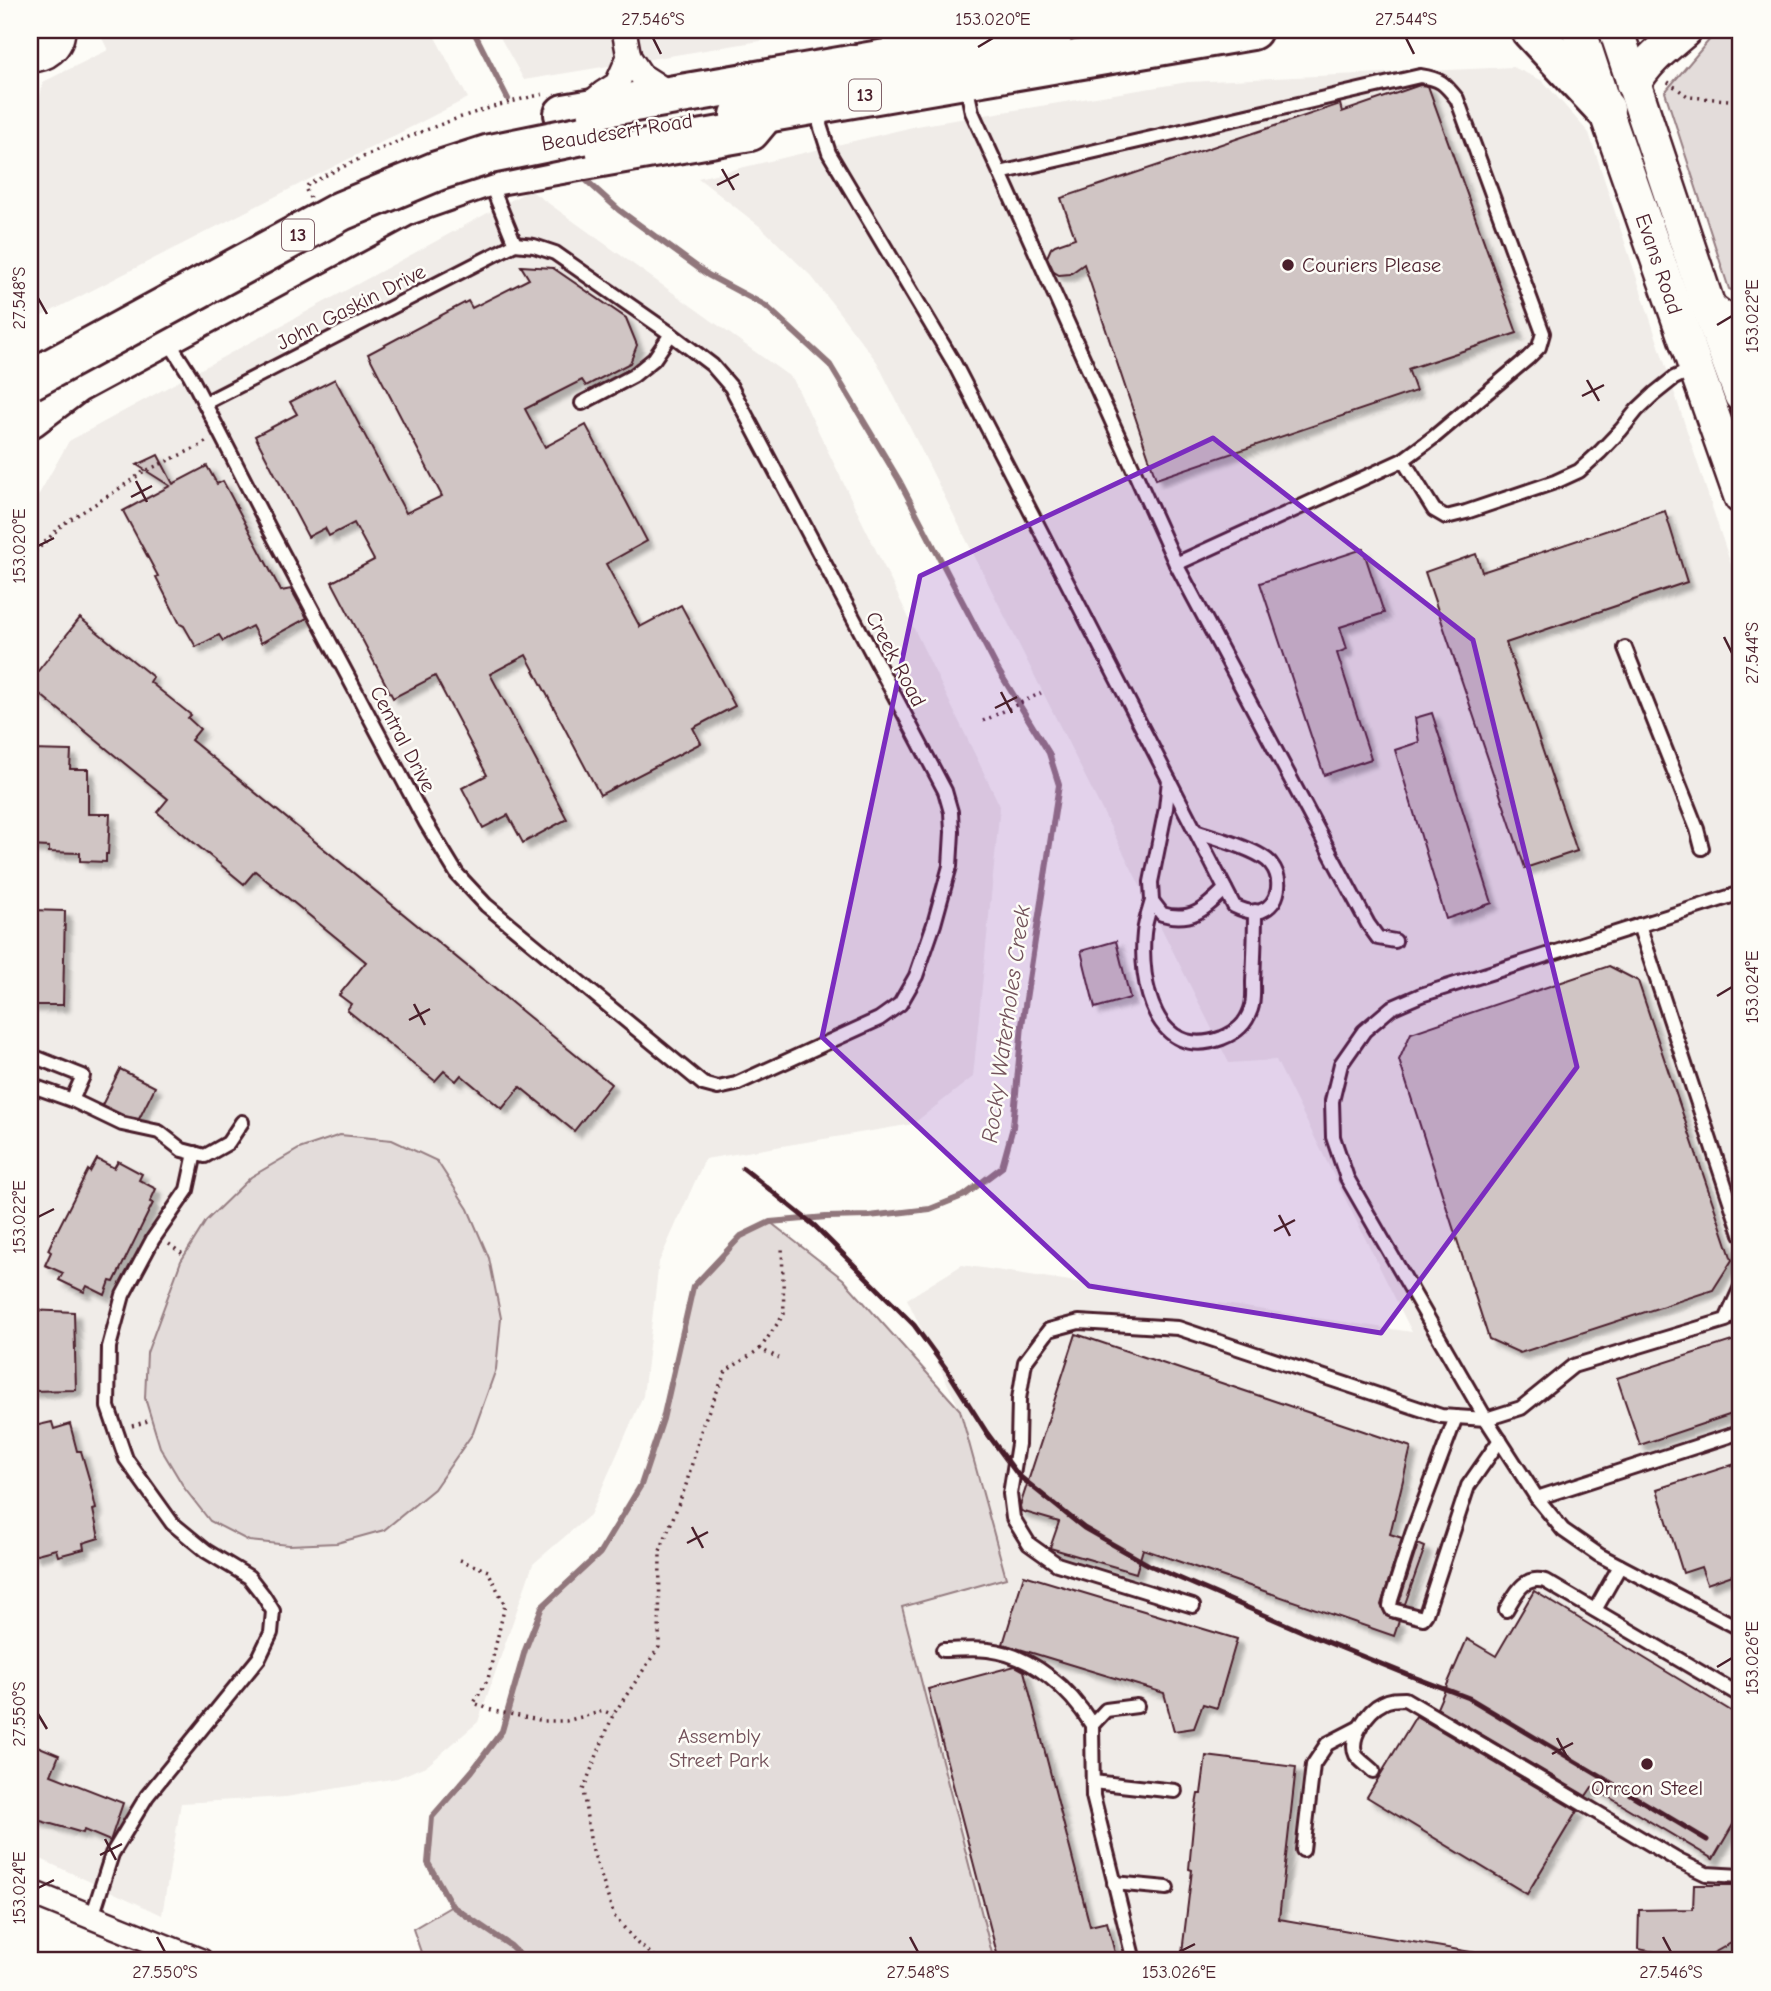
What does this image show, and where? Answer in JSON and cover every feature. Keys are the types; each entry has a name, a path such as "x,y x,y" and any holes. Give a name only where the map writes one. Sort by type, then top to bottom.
{"highway":[{"name":"Beaudesert Road","path":"30,352 315,199 412,155 469,136 577,120 672,95 1055,30"},
{"name":"Beaudesert Road","path":"30,380 341,211 437,171 490,154 577,120 765,113 1252,30"},
{"path":"1531,30 1605,109"},
{"path":"30,418 75,384 407,205 487,177 750,131 765,113"},
{"path":"30,396 148,332 153,330 165,336"}],"main road":[{"path":"32,58 50,48 58,36 58,30"},
{"name":"Evans Road","path":"1578,30 1741,497"},
{"name":"Evans Road","path":"1616,30 1706,300 1734,353 1741,395"},
{"path":"1633,84 1656,53 1685,30"},
{"path":"1696,368 1734,353"}],"street":[{"path":"624,30 629,57 641,75 672,95"},
{"path":"577,120 603,93 617,84 629,57"},
{"path":"1706,300 1725,314 1741,317"},
{"path":"30,1892 201,1961"}],"lane":[{"path":"999,173 1420,76 1443,82 1457,99 1543,333 1539,347 1434,437 1403,460 1176,565"},
{"path":"965,78 972,112 1176,565 1368,924 1378,938 1395,941"},
{"path":"822,102 820,125 830,153 954,363 1195,831 1226,889 1234,906 1245,911 1260,911 1274,902 1279,888 1277,874 1270,862 1256,853 1195,831"},
{"path":"487,177 515,244"},
{"name":"Creek Road","path":"515,244 534,246 555,253 712,365 731,387 945,791 951,812 950,866 916,976 900,1004 879,1019 736,1084 718,1088 703,1084"},
{"name":"John Gaskin Drive","path":"205,403 515,244"},
{"path":"582,403 633,376 654,359 671,334"},
{"name":"Central Drive","path":"165,336 190,375 426,823 457,874 486,905 703,1084"},
{"path":"1403,460 1434,510 1446,517 1466,512 1555,482 1579,471 1654,394 1674,378 1696,368"},
{"path":"1625,648 1697,829 1702,848"},
{"path":"1169,780 1166,808 1150,882 1152,901 1144,931 1143,970 1151,1006 1163,1025 1177,1037 1192,1044 1210,1043 1243,1027 1252,1007 1255,911"},
{"path":"1152,901 1162,914 1185,917 1204,910 1226,889"},
{"path":"1741,893 1422,995 1391,1008 1364,1031 1341,1064 1332,1101 1334,1137 1347,1178 1486,1419 1537,1498 1563,1530 1599,1555 1741,1627"},
{"path":"1639,925 1741,1234"},
{"path":"30,1055 83,1076 72,1100"},
{"path":"30,1086 72,1100 122,1124 159,1132 182,1150 205,1156 228,1143 242,1122"},
{"path":"92,1917 113,1854 147,1796 259,1658 271,1633 273,1611 249,1577 206,1551 172,1522 126,1459 108,1407 108,1347 123,1295 153,1239 187,1190 195,1153"},
{"path":"1193,1606 1057,1564 1029,1544 1013,1518 1010,1494 1018,1444 1019,1399 1025,1362 1049,1330 1079,1322 1178,1328 1441,1416 1486,1419 1521,1408 1573,1366 1726,1320 1741,1287"},
{"path":"1456,1417 1412,1534 1391,1600 1392,1610 1418,1618 1423,1618 1426,1614 1468,1486 1500,1440"},
{"path":"1537,1498 1741,1432"},
{"path":"1595,1610 1620,1566"},
{"path":"1506,1609 1519,1589 1536,1578 1736,1693 1741,1685"},
{"path":"943,1650 987,1650 1006,1653 1028,1662 1056,1681 1082,1709 1092,1725 1093,1796 1134,1961"},
{"path":"1303,1850 1313,1765 1327,1744 1358,1728 1380,1704 1393,1699 1405,1699 1679,1861 1706,1874 1741,1876"},
{"path":"1092,1725 1106,1710 1137,1706"},
{"path":"1358,1728 1354,1741 1356,1755 1373,1771"},
{"path":"1093,1782 1175,1791"},
{"path":"1114,1883 1167,1888"}],"path":[{"path":"1668,82 1689,97 1741,101"},
{"path":"30,557 63,524 143,472 200,446 209,439"},
{"path":"983,721 1041,693"},
{"path":"162,1240 184,1255"},
{"path":"661,1961 638,1944 614,1916 591,1845 583,1790 613,1715 659,1647 660,1551 685,1485 703,1424 726,1371 760,1349 784,1314 782,1245"},
{"path":"760,1349 779,1358"},
{"path":"124,1428 151,1420"},
{"path":"460,1560 488,1571 505,1605 488,1679 474,1703 495,1711 544,1721 566,1721 604,1711 613,1715"}],"highlighted area":[{"path":"1213,438 1473,640 1577,1067 1381,1333 1089,1286 822,1037 920,576"}],"shaded area":[{"path":"98,30 431,30 468,98 30,322 30,146 43,82 108,50"},
{"path":"496,30 826,30 524,80"},
{"path":"1513,67 1543,81 1589,133 1741,595 1741,1961 994,1961 902,1607 1005,1578 960,1410 907,1299 962,1265 1412,1332 1276,1060 1229,1063 877,362 812,277 762,228 698,178 917,126 1188,82"},
{"path":"530,190 793,379 1000,806 973,1077 913,1124 705,1159 659,1262 643,1396 590,1515 533,1564 478,1722 428,1765 397,1778 286,1797 181,1803 162,1915 30,1854 30,510 69,441"}],"green space":[{"path":"1741,30 1741,288 1737,292 1729,289 1665,92 1716,32"},
{"path":"340,1135 392,1140 437,1161 468,1209 489,1258 501,1318 496,1369 473,1433 434,1489 384,1530 337,1543 289,1545 249,1541 210,1521 185,1489 160,1447 145,1398 147,1353 181,1261 206,1221 251,1177 299,1149"},
{"name":"Assembly Street Park","path":"770,1222 843,1279 960,1410 1006,1578 902,1607 994,1961 424,1961 413,1929 452,1906 428,1863 432,1817 502,1731 525,1650 542,1607 600,1553 641,1485 663,1419 693,1287 741,1236"}],"building":[{"name":"Couriers Please","path":"1420,85 1428,86 1517,333 1408,369 1416,391 1156,479 1084,264 1070,274 1059,275 1054,272 1047,257 1055,245 1075,238 1061,198 1340,104 1342,112"},
{"path":"521,266 553,268 626,318 637,345 630,363 586,386 582,380 525,409 545,447 586,425 647,541 606,564 640,627 681,605 735,706 693,728 701,743 600,795 526,655 490,674 567,819 523,843 508,815 483,828 462,788 487,775 435,676 393,698 332,582 374,560 354,523 329,536 325,528 308,537 255,436 297,414 290,402 335,379 406,513 442,496 368,354 468,301 472,308 529,279"},
{"path":"158,455 173,484 207,466 217,484 223,481 281,591 291,589 307,618 261,643 252,626 223,641 219,635 196,647 184,626 180,624 123,511 170,486 137,465"},
{"path":"1665,511 1687,582 1506,643 1577,851 1525,868 1425,572 1476,554 1482,572"},
{"path":"1363,549 1384,613 1340,627 1347,649 1337,653 1371,759 1324,775 1260,583"},
{"path":"80,618 153,677 150,682 191,715 188,718 200,729 191,740 611,1084 574,1131 520,1087 502,1109 461,1075 456,1081 444,1071 435,1081 347,1010 351,1004 339,995 366,962 255,871 244,884 157,812 168,799 30,686 30,681"},
{"path":"1432,713 1492,903 1446,919 1395,750 1419,742 1415,718"},
{"path":"30,750 71,751 70,769 88,769 88,814 110,814 106,862 80,861 80,853 49,852 49,847 30,846"},
{"path":"30,910 65,911 63,1005 30,1005"},
{"path":"1116,941 1130,998 1095,1008 1081,951"},
{"path":"1609,966 1638,981 1732,1260 1713,1290 1520,1353 1489,1339 1399,1060 1411,1033"},
{"path":"120,1069 155,1087 139,1119 125,1116 102,1105"},
{"path":"97,1159 114,1168 118,1161 142,1174 139,1180 156,1189 150,1202 153,1203 105,1295 87,1286 84,1292 59,1280 63,1273 45,1265 54,1237 88,1170 90,1172"},
{"path":"30,1310 74,1312 76,1390 30,1391"},
{"path":"1076,1334 1411,1447 1390,1534 1402,1538 1381,1605 1386,1616 1399,1621 1394,1636 1143,1549 1136,1573 1050,1548 1059,1522 1021,1511 1020,1506"},
{"path":"1741,1338 1741,1411 1640,1445 1617,1378"},
{"path":"52,1422 54,1429 70,1424 77,1451 81,1451 96,1509 93,1510 99,1538 83,1543 84,1549 58,1556 56,1549 33,1555 30,1541 30,1427"},
{"path":"1741,1462 1741,1572 1707,1584 1701,1567 1683,1573 1657,1489"},
{"path":"1418,1544 1425,1547 1405,1604 1399,1603"},
{"path":"1024,1575 1237,1639 1217,1708 1203,1704 1194,1728 1174,1731 1164,1693 1003,1644"},
{"name":"Orrcon Steel","path":"1534,1591 1741,1717 1741,1811 1713,1859 1592,1787 1586,1796 1437,1708 1467,1639 1496,1656"},
{"path":"1015,1666 1024,1671 1090,1926 1107,1922 1117,1961 999,1961 928,1689"},
{"path":"1416,1716 1577,1811 1527,1894 1367,1797"},
{"path":"30,1743 59,1755 51,1775 123,1803 110,1841 84,1830 83,1833 30,1818"},
{"path":"1206,1756 1296,1767 1279,1919 1477,1953 1476,1961 1181,1961 1192,1870 1189,1869 1194,1816 1198,1794 1201,1794"},
{"path":"1694,1885 1741,1885 1740,1938 1701,1960 1638,1949 1639,1910 1693,1909"}],"waterway":[{"path":"473,30 508,99"},
{"name":"Rocky Waterholes Creek","path":"526,1961 511,1946 452,1906 428,1863 432,1817 502,1731 525,1650 542,1607 600,1553 641,1485 663,1419 693,1287 741,1236 770,1222 930,1209 965,1195 1002,1167 1013,1127 1022,1025 1059,785 1049,753 997,668 899,480 830,365 766,306 708,275 619,210 587,181"}],"railway":[{"path":"743,1168 815,1226 914,1325 1018,1475 1084,1528 1149,1565 1322,1640 1469,1698 1707,1840"}],"place":[{"name":"Couriers Please","path":"1288,265"},
{"name":"Orrcon Steel","path":"1647,1764"}]}
